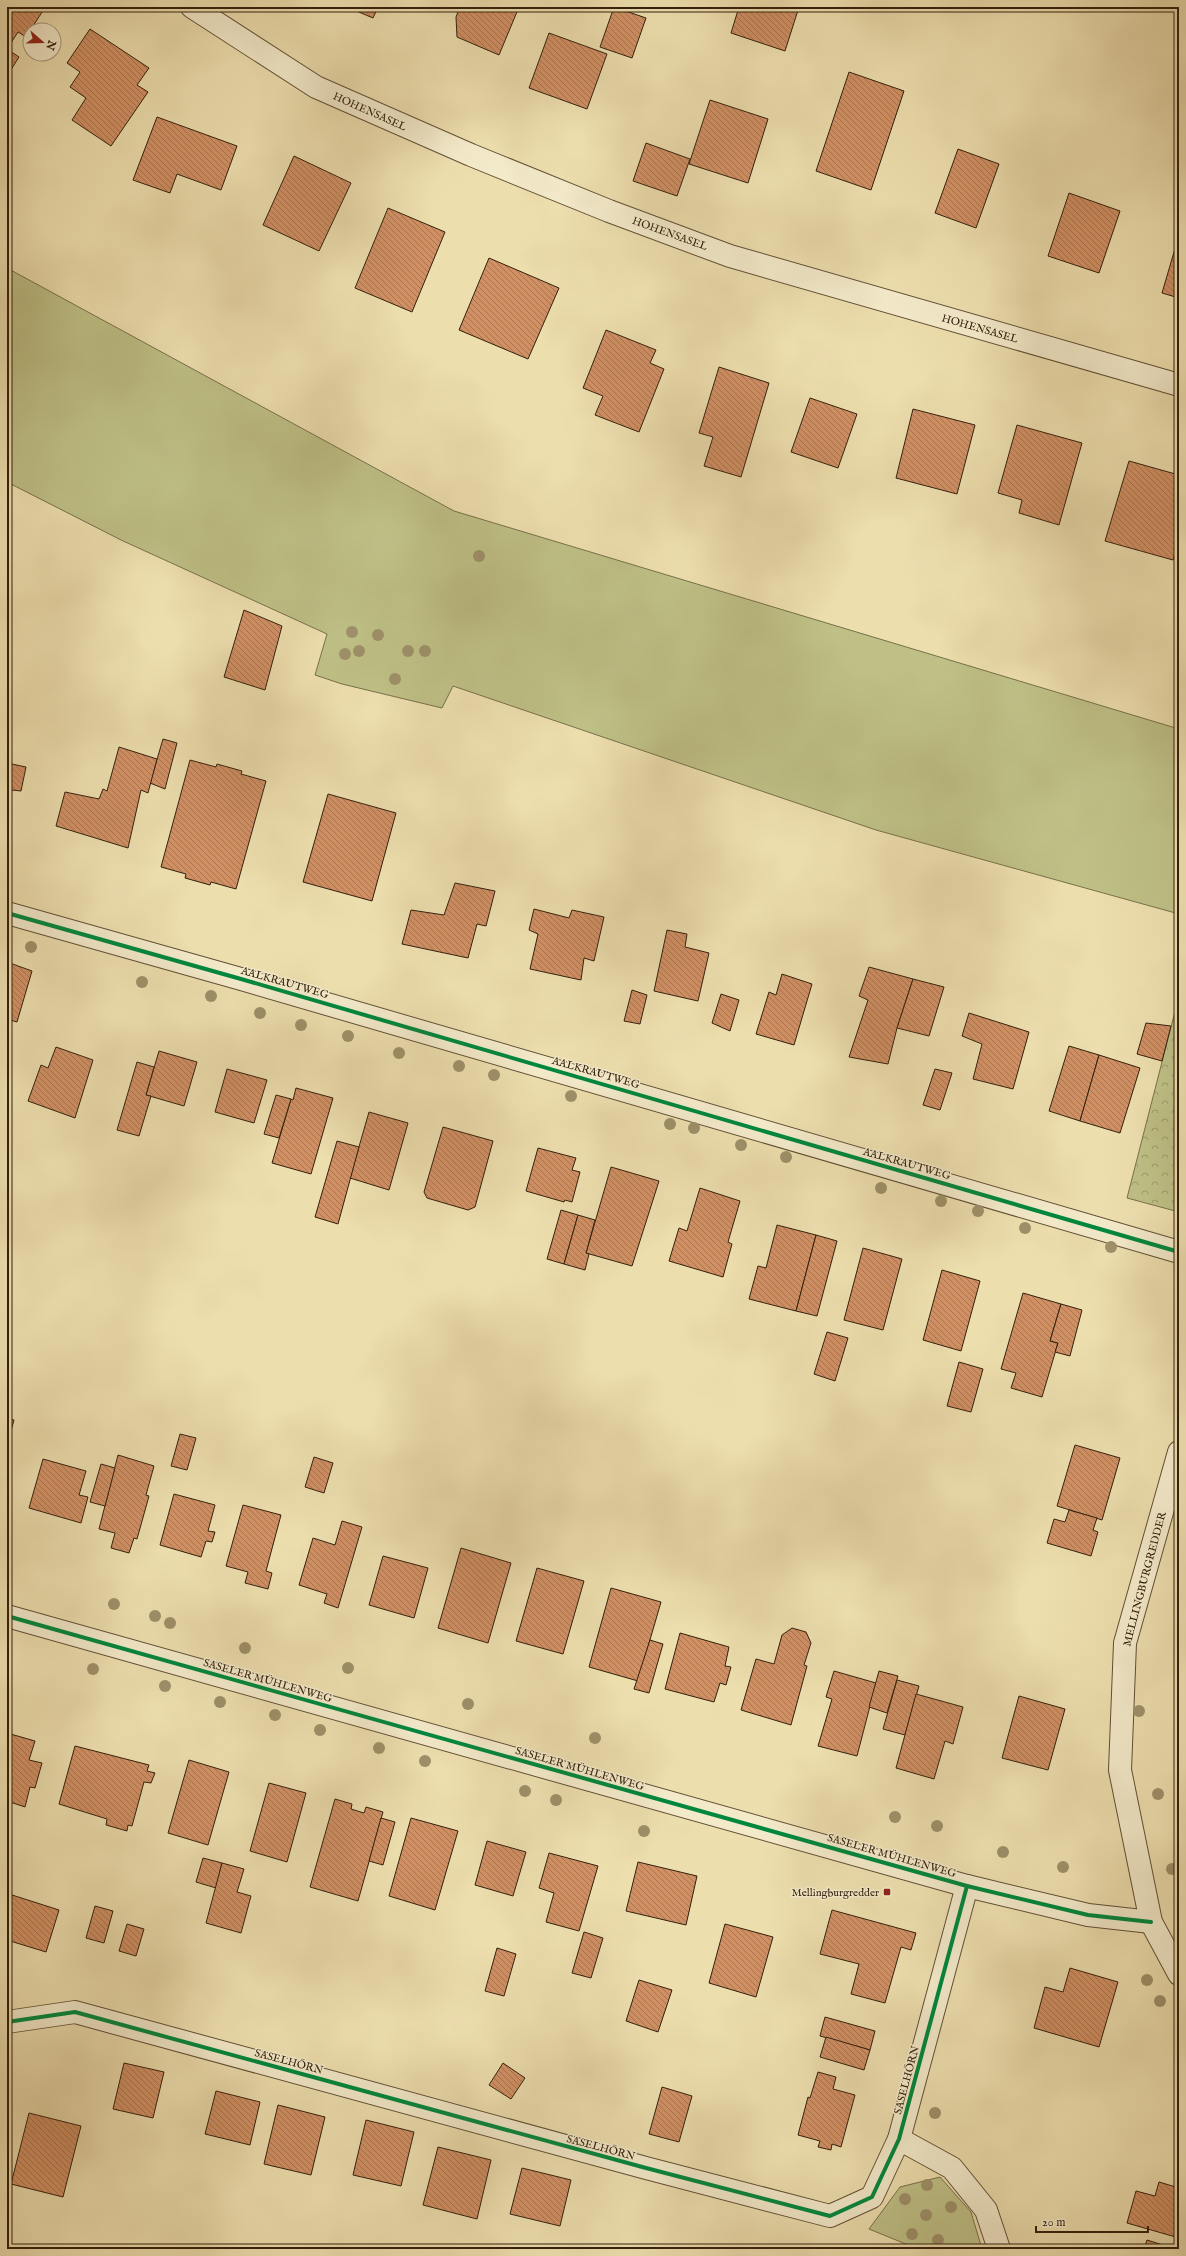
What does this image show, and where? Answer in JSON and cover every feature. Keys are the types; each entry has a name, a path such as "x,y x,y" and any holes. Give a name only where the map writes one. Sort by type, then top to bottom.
{"street":[{"name":"HOHENSASEL","path":"192,7 316,87 471,155 609,211 730,256 1179,385"},
{"name":"AALKRAUTWEG","path":"7,913 249,981 1179,1252"},
{"name":"MELLINGBURGREDDER","path":"1179,1452 1126,1643 1120,1770 1151,1922 1179,1974"},
{"name":"SASELER MÜHLENWEG","path":"7,1616 967,1886 1088,1915 1151,1922"},
{"name":"SASELHÖRN","path":"7,2022 75,2012 631,2164 830,2216 872,2197 899,2139 967,1886"},
{"path":"899,2139 952,2168 986,2210 999,2249"}],"green space":[{"path":"7,268 454,511 1179,729 1179,914 876,830 453,686 442,708 342,684 315,675 327,634 121,540 7,482"},
{"path":"1179,996 1179,1212 1127,1198"},
{"path":"940,2177 971,2212 982,2249 918,2249 869,2229 900,2187"}],"building":[{"path":"7,7 41,7 44,9 36,22 22,22 22,34 18,32 7,49"},
{"path":"347,7 378,7 373,18"},
{"path":"460,7 519,7 499,55 457,37 456,17"},
{"path":"614,7 646,18 632,58 600,47"},
{"path":"739,7 799,7 785,51 731,33"},
{"path":"90,29 149,68 137,85 148,92 111,146 72,120 86,98 70,87 80,72 67,63"},
{"path":"549,33 607,54 587,109 529,88"},
{"path":"7,49 19,57 7,76"},
{"path":"849,72 904,91 871,190 816,171"},
{"path":"710,100 768,119 748,183 689,164"},
{"path":"157,117 237,146 221,190 177,174 170,193 133,180"},
{"path":"646,143 690,159 677,196 633,181"},
{"path":"958,149 999,164 976,228 935,213"},
{"path":"294,156 351,183 319,251 263,225"},
{"path":"1069,193 1120,211 1099,273 1048,256"},
{"path":"388,208 445,232 412,312 355,288"},
{"path":"1179,235 1179,298 1162,293"},
{"path":"489,258 559,288 528,359 459,330"},
{"path":"606,330 656,350 650,363 664,369 639,432 595,415 603,396 583,388"},
{"path":"719,367 769,383 741,477 704,466 713,437 699,433"},
{"path":"810,398 857,414 838,468 791,452"},
{"path":"913,409 975,425 957,494 896,478"},
{"path":"1017,425 1082,443 1059,525 1019,513 1022,500 998,493"},
{"path":"1129,461 1179,475 1177,493 1179,494 1179,538 1173,560 1105,541"},
{"path":"244,610 282,626 265,690 224,677"},
{"path":"163,739 177,743 165,789 150,783"},
{"path":"119,747 157,759 148,793 141,790 128,848 56,826 65,792 99,799 103,789 107,791"},
{"path":"190,760 216,767 217,764 242,771 241,774 266,781 236,889 211,882 210,885 185,878 186,874 161,867"},
{"path":"7,763 26,767 21,791 12,790 7,809"},
{"path":"328,794 396,813 372,901 303,882"},
{"path":"455,883 495,891 486,926 477,924 468,958 402,944 411,910 444,915"},
{"path":"534,909 569,918 572,910 604,917 594,961 584,958 581,980 530,969 538,934 529,930"},
{"path":"667,930 687,934 685,947 709,953 698,1001 654,991"},
{"path":"7,962 32,971 17,1022 7,1019"},
{"path":"869,967 913,979 897,1028 888,1064 849,1057 868,1000 859,996"},
{"path":"782,974 812,984 794,1045 756,1034 769,992 776,995"},
{"path":"913,979 944,987 929,1036 897,1028"},
{"path":"632,990 647,995 640,1024 624,1021"},
{"path":"721,994 739,1000 730,1031 712,1023"},
{"path":"969,1013 1029,1032 1013,1089 973,1079 982,1044 962,1036"},
{"path":"1146,1023 1171,1026 1162,1061 1137,1054"},
{"path":"1069,1046 1099,1055 1080,1121 1049,1111"},
{"path":"56,1047 93,1060 75,1118 28,1101 41,1065 48,1068"},
{"path":"159,1051 197,1062 184,1106 146,1095"},
{"path":"1099,1055 1140,1068 1120,1133 1080,1121"},
{"path":"137,1062 154,1067 146,1095 151,1096 139,1136 117,1130"},
{"path":"227,1069 267,1080 254,1123 215,1112"},
{"path":"935,1069 952,1073 940,1110 923,1105"},
{"path":"296,1088 333,1098 311,1174 272,1163 291,1099 293,1100"},
{"path":"276,1095 291,1099 279,1138 264,1134"},
{"path":"369,1112 408,1123 389,1190 350,1178"},
{"path":"443,1127 493,1141 475,1207 468,1210 427,1198 424,1192"},
{"path":"337,1141 359,1147 338,1224 315,1217"},
{"path":"538,1148 576,1158 572,1170 580,1172 572,1202 565,1200 564,1202 526,1191"},
{"path":"611,1167 659,1181 632,1266 586,1253"},
{"path":"700,1188 740,1201 728,1242 732,1244 723,1277 669,1261 679,1228 687,1231"},
{"path":"561,1210 578,1215 564,1264 547,1259"},
{"path":"578,1215 595,1220 586,1253 589,1254 585,1270 564,1264"},
{"path":"777,1225 816,1235 796,1311 749,1299 758,1266 766,1268"},
{"path":"816,1235 837,1241 817,1316 796,1311"},
{"path":"863,1248 902,1259 883,1330 844,1320"},
{"path":"942,1270 980,1281 961,1351 923,1340"},
{"path":"1023,1293 1061,1304 1050,1341 1058,1343 1042,1397 1011,1388 1016,1373 1001,1369"},
{"path":"1061,1304 1082,1310 1070,1356 1055,1352 1058,1343 1050,1341"},
{"path":"827,1332 848,1338 835,1381 814,1374"},
{"path":"959,1362 983,1369 971,1412 947,1406"},
{"path":"7,1418 14,1420 7,1445"},
{"path":"180,1434 196,1438 187,1470 171,1466"},
{"path":"1075,1445 1120,1458 1102,1520 1057,1506"},
{"path":"118,1455 154,1466 146,1495 149,1496 137,1539 134,1538 129,1553 111,1548 115,1533 99,1529"},
{"path":"314,1457 333,1463 324,1493 305,1487"},
{"path":"43,1459 86,1471 79,1495 88,1497 81,1523 29,1508"},
{"path":"101,1464 115,1468 105,1506 90,1502"},
{"path":"174,1494 215,1505 208,1531 215,1532 212,1542 206,1541 201,1557 160,1545"},
{"path":"243,1505 281,1515 266,1571 272,1573 268,1589 245,1583 248,1572 226,1566"},
{"path":"1069,1510 1097,1518 1093,1530 1098,1532 1091,1556 1047,1543 1054,1519 1065,1522"},
{"path":"342,1521 362,1527 338,1608 324,1603 327,1594 299,1585 313,1538 335,1545"},
{"path":"461,1548 511,1563 488,1643 438,1628"},
{"path":"383,1556 428,1568 414,1618 369,1605"},
{"path":"537,1568 584,1581 563,1654 516,1641"},
{"path":"611,1588 661,1602 638,1681 589,1667"},
{"path":"792,1628 806,1632 811,1643 804,1665 807,1666 791,1725 741,1710 756,1659 774,1664 782,1635"},
{"path":"680,1633 729,1647 725,1666 731,1667 726,1685 720,1683 714,1702 665,1689"},
{"path":"650,1640 663,1644 649,1693 634,1689"},
{"path":"834,1671 876,1683 857,1756 818,1746 832,1699 826,1697"},
{"path":"879,1671 898,1676 887,1713 869,1707"},
{"path":"897,1680 919,1686 905,1735 883,1729"},
{"path":"916,1694 963,1707 953,1744 945,1741 934,1779 896,1768"},
{"path":"1019,1696 1065,1709 1048,1770 1002,1758"},
{"path":"7,1733 35,1741 29,1760 42,1763 35,1788 30,1787 25,1807 7,1801"},
{"path":"75,1746 149,1765 147,1771 155,1773 151,1783 144,1782 132,1826 128,1825 127,1831 106,1825 107,1819 59,1804"},
{"path":"189,1760 229,1772 208,1845 168,1833"},
{"path":"269,1783 306,1793 287,1862 250,1851"},
{"path":"335,1799 352,1804 351,1809 364,1813 366,1807 383,1812 358,1901 310,1887"},
{"path":"381,1818 395,1822 383,1865 369,1861"},
{"path":"411,1818 458,1831 435,1910 389,1896"},
{"path":"487,1841 526,1852 513,1896 475,1885"},
{"path":"549,1853 598,1866 579,1931 546,1922 554,1893 539,1888"},
{"path":"203,1858 222,1863 216,1888 196,1882"},
{"path":"638,1862 697,1876 686,1925 626,1911"},
{"path":"222,1863 244,1869 237,1892 251,1896 241,1933 206,1923"},
{"path":"9,1894 59,1910 46,1952 7,1940 7,1900"},
{"path":"95,1906 113,1911 104,1943 86,1938"},
{"path":"832,1910 916,1933 911,1950 901,1947 885,2003 851,1994 859,1964 820,1954"},
{"path":"127,1924 144,1929 136,1956 119,1951"},
{"path":"725,1924 773,1937 756,1997 709,1983"},
{"path":"584,1932 603,1938 591,1978 572,1973"},
{"path":"497,1948 516,1954 504,1996 485,1991"},
{"path":"1070,1968 1118,1982 1099,2047 1034,2028 1045,1987 1063,1992"},
{"path":"639,1980 672,1990 658,2032 626,2021"},
{"path":"825,2017 875,2031 870,2050 820,2036"},
{"path":"826,2037 870,2050 864,2070 820,2057"},
{"path":"124,2063 164,2072 153,2118 113,2109"},
{"path":"503,2063 525,2078 511,2099 489,2085"},
{"path":"818,2072 836,2077 833,2089 855,2095 841,2147 832,2144 831,2150 818,2147 820,2141 798,2135 808,2097 810,2098"},
{"path":"662,2087 692,2096 679,2142 649,2134"},
{"path":"216,2091 260,2102 250,2145 205,2134"},
{"path":"278,2105 325,2117 311,2175 264,2164"},
{"path":"29,2113 81,2126 63,2197 11,2184"},
{"path":"366,2120 414,2132 401,2186 353,2175"},
{"path":"438,2147 491,2160 477,2219 423,2205"},
{"path":"522,2168 571,2180 560,2226 510,2214"},
{"path":"1159,2182 1179,2188 1177,2202 1179,2203 1179,2238 1127,2223 1136,2191 1155,2196"},
{"path":"1147,2240 1176,2249 1144,2249"}],"cycle path":[{"path":"7,913 241,979 1179,1252"},
{"path":"7,1616 967,1886 1088,1915 1151,1922"},
{"path":"7,2022 75,2012 646,2168 830,2216 872,2197 899,2139 967,1886"}],"place":[{"name":"Mellingburgredder","path":"887,1892"}]}
